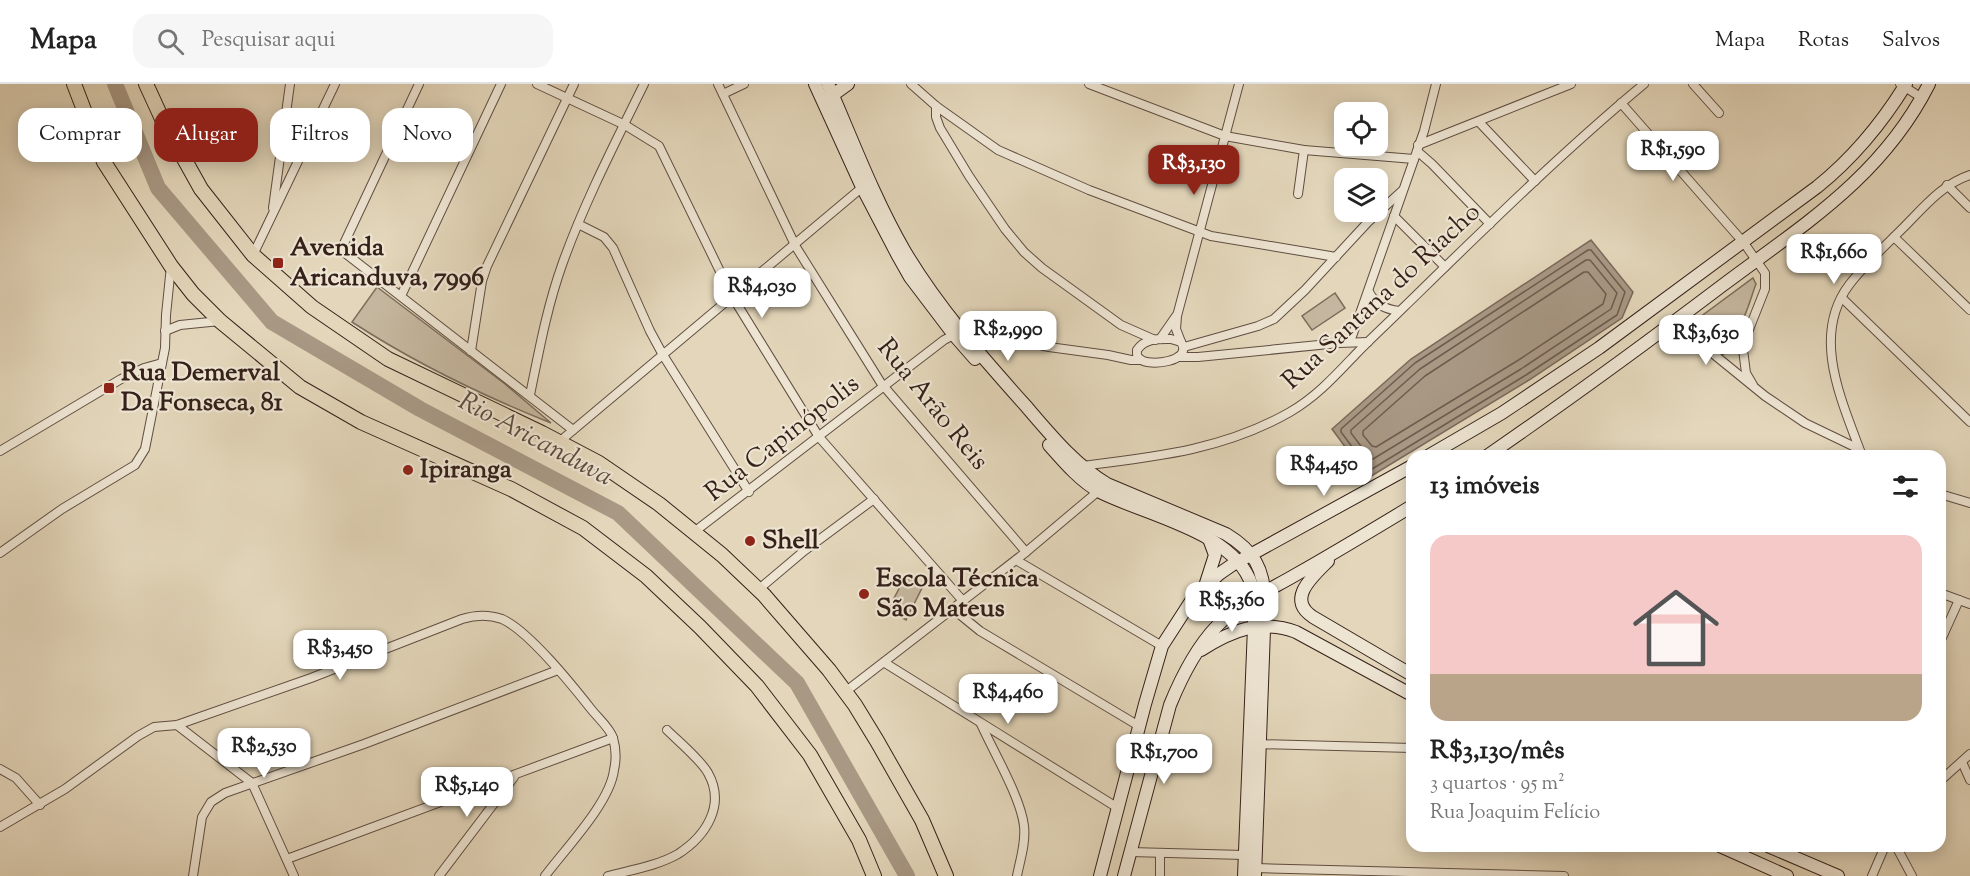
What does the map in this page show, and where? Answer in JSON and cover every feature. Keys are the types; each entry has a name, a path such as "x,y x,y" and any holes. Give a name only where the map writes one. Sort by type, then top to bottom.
{"highway":[{"path":"74,84 104,162 171,266 193,294 220,321 300,387 361,422 511,489 583,528 646,576 757,686 810,755 859,840 874,876"},
{"path":"147,84 163,121 201,189 254,255 312,307 388,359 599,463 659,504 722,555 759,589 803,638 845,692 878,741 922,820 946,876"}],"main road":[{"path":"848,84 823,89 910,277 1076,468 1103,488 1229,551 1239,561 1260,595"},
{"path":"1496,450 1579,393 1851,188 1903,127 1929,84"},
{"path":"1438,450 1502,413 1599,348 1744,243 1835,173 1861,147 1894,104 1903,85"},
{"path":"1100,876 1162,646 1193,598 1219,574 1239,561 1406,469"},
{"path":"1103,488 1226,534 1242,544 1257,561 1260,595 1259,626 1254,744 1244,876"},
{"path":"1124,876 1170,705 1196,654 1216,626 1260,595 1406,510"},
{"path":"1206,585 1215,555 1209,539"},
{"path":"1342,548 1313,577 1302,592 1303,609 1406,671"},
{"path":"1296,632 1296,624 1301,618 1313,617"},
{"path":"1196,654 1223,637 1259,626 1284,628 1296,632 1406,692"},
{"path":"1254,744 1255,872"},
{"path":"1733,852 1783,876 1805,862"},
{"path":"1794,852 1805,862 1838,876"}],"street":[{"path":"286,108 290,84"},
{"path":"324,108 335,84"},
{"path":"418,84 341,250 573,430"},
{"path":"401,296 501,84"},
{"path":"537,84 625,125 655,142 663,151 733,297 819,437 963,601"},
{"path":"471,351 487,266 574,84"},
{"path":"530,395 548,313 561,267 578,224 644,84"},
{"name":"Rua Arão Reis","path":"718,84 795,245 884,387 1026,552"},
{"path":"723,94 744,84"},
{"path":"911,84 936,106 998,150 1089,190 1211,236 1336,256"},
{"path":"1089,84 1225,136 1304,150 1416,152 1479,122 1571,84"},
{"path":"1178,357 1184,351 1176,329 1177,316 1239,84"},
{"path":"1350,342 1416,152 1436,84"},
{"name":"Rua Santana do Riacho","path":"1076,468 1197,449 1244,434 1304,403 1326,385 1535,181 1644,84"},
{"path":"1693,84 1719,113"},
{"path":"1903,85 1922,98"},
{"path":"1621,103 1744,243 1765,273 1765,289 1753,323 1742,342 1712,353"},
{"path":"936,106 936,117 940,128 975,184 1021,249 1042,268 1121,325 1132,336 1141,360"},
{"path":"1479,122 1535,181"},
{"path":"1298,194 1304,150"},
{"path":"1416,152 1432,164 1490,224"},
{"path":"272,218 278,162"},
{"path":"254,255 298,162"},
{"path":"1860,450 1838,386 1830,345 1834,320 1842,298 1848,286 1947,186 1957,179 1970,175"},
{"path":"559,442 866,185"},
{"path":"1947,186 1970,208"},
{"path":"1108,355 1137,349 1144,342 1158,339 1170,339 1182,345 1258,326 1274,319 1305,290 1368,222 1402,191"},
{"path":"1394,216 1445,267"},
{"path":"578,224 604,237 614,248 650,331 663,355 749,492"},
{"path":"1894,237 1970,310"},
{"path":"0,553 62,509 135,465 139,460 145,449 162,363 171,266"},
{"path":"1369,292 1380,306 1400,311"},
{"path":"1842,298 1970,422"},
{"path":"1158,339 1177,316"},
{"path":"165,331 180,325 220,321"},
{"path":"1674,322 1755,388 1805,423 1857,450"},
{"path":"1121,325 1158,339"},
{"path":"958,332 975,331 1049,347 1131,360 1159,362 1178,357 1368,342"},
{"name":"Rua Capinópolis","path":"694,532 944,340 958,332"},
{"path":"1742,342 1746,373 1755,388"},
{"path":"0,451 127,376 162,363"},
{"path":"845,692 1017,560 1103,488"},
{"path":"1946,496 1970,503"},
{"path":"759,589 804,551 874,499"},
{"path":"1017,560 1162,646"},
{"path":"1946,595 1970,604"},
{"path":"1946,629 1959,600"},
{"path":"953,609 980,631 1139,726"},
{"path":"0,827 93,770 138,736 154,727 177,725 311,678 462,619 483,615 502,620 513,626 534,645 558,670 613,738 614,769 604,799 545,876"},
{"path":"885,663 1118,808"},
{"path":"193,876 195,852 205,809 225,793 364,744 558,670"},
{"path":"981,723 1018,803 1024,825 1024,842 1017,876"},
{"path":"177,725 252,783 294,876"},
{"path":"608,876 653,864 678,853 700,836 712,815 716,795 707,770 667,730"},
{"path":"287,859 613,738"},
{"path":"1254,744 1406,748"},
{"path":"1946,776 1970,754"},
{"path":"1962,762 1970,780"},
{"path":"0,769 16,778 39,805"},
{"path":"438,876 467,841 514,776"},
{"path":"1130,852 1244,855"},
{"path":"1872,876 1882,852"},
{"path":"1899,852 1912,876"},
{"path":"1160,853 1160,876"},
{"path":"1255,872 1564,876"}],"shaded area":[{"path":"1753,278 1756,284 1746,313 1736,332 1729,338 1721,341 1711,338 1692,323"},
{"path":"377,287 505,384 551,423 449,377 352,322"},
{"path":"1335,293 1345,308 1312,330 1302,316"},
{"path":"905,577 923,586 906,620 888,610"}],"water":[{"path":"1591,240 1633,292 1622,318 1529,380 1414,450 1406,450 1406,455 1368,478 1332,429 1411,359"}],"waterway":[{"name":"Rio Aricanduva","path":"115,84 158,188 272,322 420,409 618,513 797,683 907,876"}],"place":[{"name":"Avenida Aricanduva, 7996","path":"278,263"},
{"name":"Rua Demerval Da Fonseca, 81","path":"109,388"},
{"name":"Ipiranga","path":"408,470"},
{"name":"Shell","path":"750,541"},
{"name":"Escola Técnica São Mateus","path":"864,594"}]}
